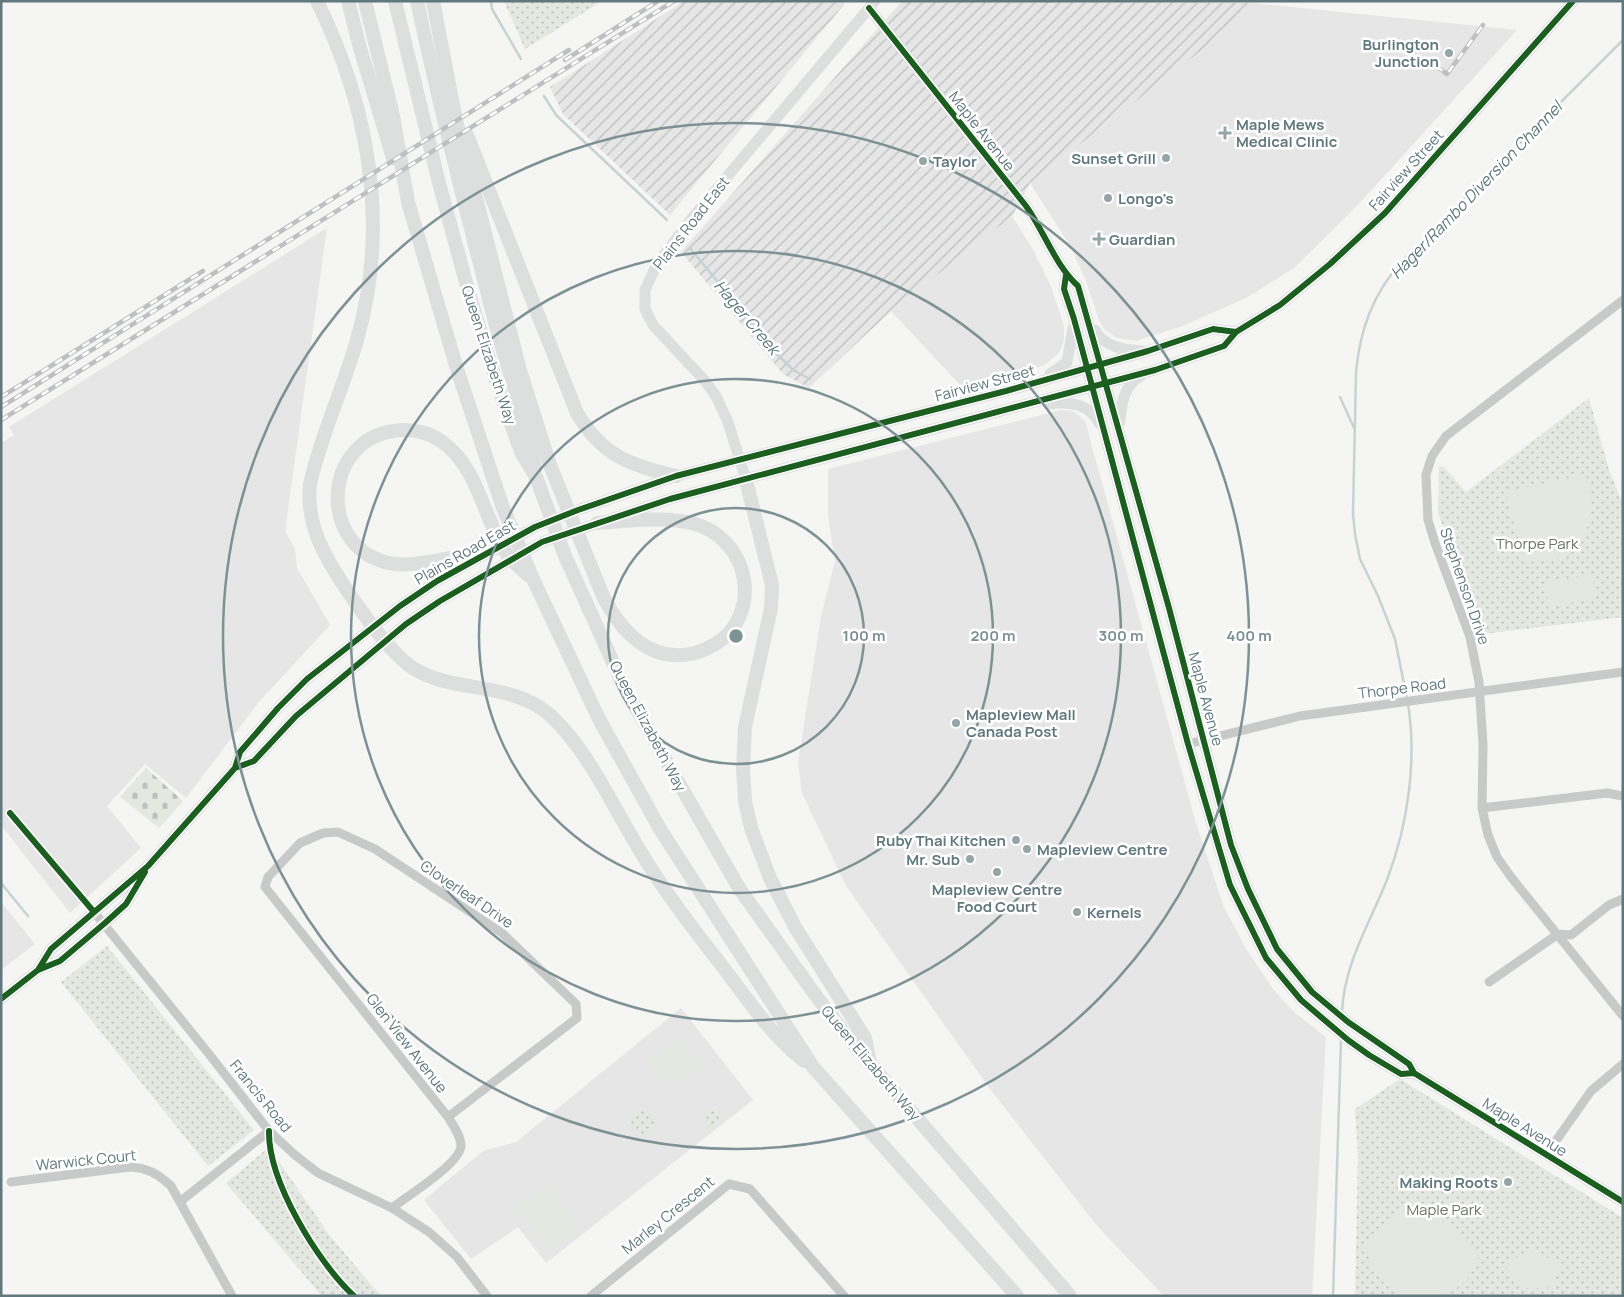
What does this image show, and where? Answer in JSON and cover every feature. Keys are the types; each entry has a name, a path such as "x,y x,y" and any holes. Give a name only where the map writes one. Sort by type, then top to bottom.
{"highway":[{"path":"317,1 332,30 350,78 365,134 370,166 374,224 370,280 363,316 314,465 309,498 311,519 326,556 384,642 404,662 419,672 445,680 490,688 520,698 548,714 568,734 590,766 640,852 695,931 783,1045 813,1067"},
{"path":"348,1 387,120 408,202 457,370 503,508 528,572 564,649 630,779 739,954 813,1067 1017,1296"},
{"path":"365,1 387,120"},
{"name":"Queen Elizabeth Way","path":"395,1 439,183 470,297 497,384 521,452 536,477 565,556 625,689 739,888 818,1000 870,1064 1070,1296"},
{"path":"417,1 435,89 467,166 577,413 600,445 621,459 676,476"},
{"path":"432,1 509,375 530,446 536,477"},
{"path":"467,166 520,370 563,501 603,596 616,619 633,639 653,651 678,655 700,651 723,639 736,622 744,600 743,571 734,552 715,533 696,524 676,521 596,523"},
{"path":"496,548 421,562 396,564 376,559 357,546 346,531 338,507 337,489 346,462 372,436 390,431 411,430 426,433 440,440 459,456 507,554 528,572"},
{"path":"746,480 772,585 771,608 744,727 743,770 750,828 770,878 796,927 865,1038 870,1064"}],"main road":[{"name":"Fairview Street","path":"746,480 1155,370 1224,346 1236,332 1280,305 1385,213 1574,1"},
{"name":"Maple Avenue","path":"872,5 1026,206 1040,226 1066,275 1078,286 1102,364 1231,845 1248,889 1277,949 1312,992 1348,1022 1409,1064 1414,1073 1623,1202"},
{"name":"Plains Road East","path":"38,970 51,949 148,866 235,768 240,752 306,679 400,606 437,581 535,527 676,476 739,461 728,422 712,389 662,337 648,317 644,303 646,286 665,253 701,207 872,5"},
{"name":"Maple Avenue","path":"1066,275 1064,289 1074,318 1188,744 1230,885 1253,936 1266,958 1301,1000 1348,1040 1401,1074 1414,1073"},
{"path":"1087,315 1102,340 1127,349 1148,351"},
{"path":"1024,386 1064,366 1072,343 1074,318"},
{"name":"Fairview Street","path":"739,461 1024,386 1148,351 1213,329 1236,332"},
{"path":"1119,432 1120,410 1128,387 1136,379 1155,370"},
{"path":"995,412 1063,402 1074,404 1084,407 1095,415 1105,436"},
{"path":"739,461 746,480"},
{"name":"Plains Road East","path":"235,768 254,761 296,716 384,642 440,601 512,558 542,542 596,523 670,499 746,480"},
{"name":"Plains Road East","path":"1,999 38,970 60,961 126,904 148,866"}],"street":[{"name":"Stephenson Drive","path":"1623,300 1446,436 1432,456 1426,475 1428,520 1434,543 1470,637 1479,692 1483,745 1482,808 1488,835 1497,858 1623,1016"},
{"name":"Thorpe Road","path":"1188,744 1300,716 1623,672"},
{"path":"1482,808 1607,793 1623,796"},
{"name":"Cloverleaf Drive","path":"266,887 268,877 300,843 323,833 338,832 375,849 502,933 576,1004 577,1018 448,1117"},
{"name":"Glen View Avenue","path":"266,887 448,1117 459,1137 461,1146 458,1155 392,1208"},
{"path":"1488,982 1558,934 1571,935 1609,905 1623,899"},
{"name":"Francis Road","path":"94,912 105,923 269,1132 318,1172 392,1208 429,1232 457,1258 487,1296"},
{"path":"1546,1155 1591,1091 1623,1064"},
{"path":"180,1201 269,1132"},
{"name":"Warwick Court","path":"11,1182 130,1167 145,1168 171,1186 232,1296"},
{"name":"Marley Crescent","path":"591,1296 729,1184 750,1189 844,1296"}],"shaded area":[{"path":"684,1 847,1 670,215 563,114 550,87"},
{"path":"902,1 1254,3 1215,40 1030,183 1012,216 891,311 809,388 783,374 681,252"},
{"path":"1254,3 1517,30 1356,207 1294,268 1246,298 1180,327 1136,341 1117,338 1105,330 1099,320 1086,281 1071,247 1030,183 1215,40"},
{"path":"1012,216 1032,248 1050,284 1064,326 1064,341 1059,353 1045,365 963,388 891,311"},
{"path":"327,228 285,531 295,549 297,568 330,625 258,703 186,798 145,764 107,806 141,848 70,913 1,825 1,443 14,435 9,427"},
{"path":"1061,410 1073,411 1085,421 1196,823 1223,905 1246,949 1273,989 1294,1012 1326,1037 1312,1296 1164,1296 1098,1227 990,1089 846,886 802,793 798,763 821,616 835,561 828,516 828,469"},
{"path":"1,902 35,944 1,970"},
{"path":"681,1008 753,1100 546,1263 518,1227 471,1259 424,1200 483,1151 516,1142"}],"green space":[{"path":"504,1 602,1 525,49"},
{"name":"Thorpe Park","path":"1589,398 1609,470 1623,504 1623,617 1482,634 1438,513 1439,466 1444,467 1466,492"},
{"path":"1586,474 1592,499 1589,524 1578,545 1559,558 1525,563 1507,497 1509,491"},
{"path":"1592,575 1596,599 1549,606 1545,583"},
{"path":"146,768 183,801 159,828 120,797"},
{"path":"107,946 254,1130 208,1166 61,982"},
{"path":"671,1040 680,1040 705,1067 685,1081 664,1080 648,1060"},
{"name":"Maple Park","path":"1400,1079 1623,1218 1623,1296 1355,1296 1358,1153 1355,1109"},
{"path":"644,1109 657,1124 647,1135 641,1135 630,1121 630,1115"},
{"path":"713,1109 720,1113 723,1120 711,1129 706,1125 703,1117"},
{"path":"269,1147 330,1236 381,1296 322,1296 226,1183"},
{"path":"544,1184 580,1228 553,1250 517,1206"},
{"path":"1412,1201 1420,1201 1479,1255 1467,1279 1450,1291 1430,1296 1404,1296 1384,1283 1371,1263 1366,1247"},
{"path":"1533,1251 1558,1264 1560,1273 1554,1279 1559,1284 1546,1288 1521,1288 1505,1265 1506,1262"}],"waterway":[{"name":"Hager Creek","path":"491,1 492,9 521,59"},
{"name":"Hager/Rambo Diversion Channel","path":"1407,699 1395,639 1378,596 1360,559 1355,534 1353,514 1356,372 1365,327 1383,286 1402,261 1623,40"},
{"name":"Hager Creek","path":"544,96 556,115 667,220"},
{"name":"Hager Creek","path":"690,248 777,354 793,370 810,379"},
{"name":"Hager Creek","path":"1340,397 1354,428"},
{"name":"Hager/Rambo Diversion Channel","path":"1342,1012 1344,994 1353,959 1388,877 1401,835 1411,769 1411,725 1408,704"},
{"path":"1,883 28,916"},
{"name":"Hager/Rambo Diversion Channel","path":"1333,1296 1341,1040"}],"railway":[{"path":"565,60 658,1"},
{"path":"1,420 674,1"},
{"path":"1436,66 1447,74 1483,25"},
{"path":"1,407 569,50"},
{"path":"1,397 203,271"}],"cycle path":[{"path":"235,768 254,761 296,716 406,624 440,601 542,542 670,499 1155,370 1224,346 1236,332 1280,305 1330,264 1385,213 1573,1"},
{"path":"869,8 1026,206 1056,258 1078,286 1169,608 1231,845 1248,889 1277,949 1312,992 1348,1022 1409,1064 1414,1073 1623,1202"},
{"path":"1066,275 1064,289 1074,319 1188,744 1230,885 1266,958 1301,1000 1348,1040 1369,1055 1401,1074 1414,1073"},
{"path":"38,970 51,949 148,866 235,768 240,752 278,708 307,679 400,606 437,581 535,527 676,476 1006,391 1148,351 1213,329 1236,332"},
{"path":"10,813 94,912"},
{"path":"1,999 38,970 60,961 105,923 126,904 145,872"},
{"path":"269,1131 271,1151 277,1173 298,1220 325,1263 354,1296"}],"place":[{"name":"Burlington Junction","path":"1449,53"},
{"name":"Maple Mews Medical Clinic","path":"1225,133"},
{"name":"Sunset Grill","path":"1166,158"},
{"name":"Taylor","path":"923,161"},
{"name":"Longo's","path":"1108,198"},
{"name":"Guardian","path":"1099,239"},
{"name":"Mapleview Mall Canada Post","path":"956,723"},
{"name":"Ruby Thai Kitchen","path":"1016,840"},
{"name":"Mapleview Centre","path":"1027,849"},
{"name":"Mr. Sub","path":"970,859"},
{"name":"Mapleview Centre Food Court","path":"997,872"},
{"name":"Kernels","path":"1077,912"},
{"name":"Making Roots","path":"1508,1182"}]}
